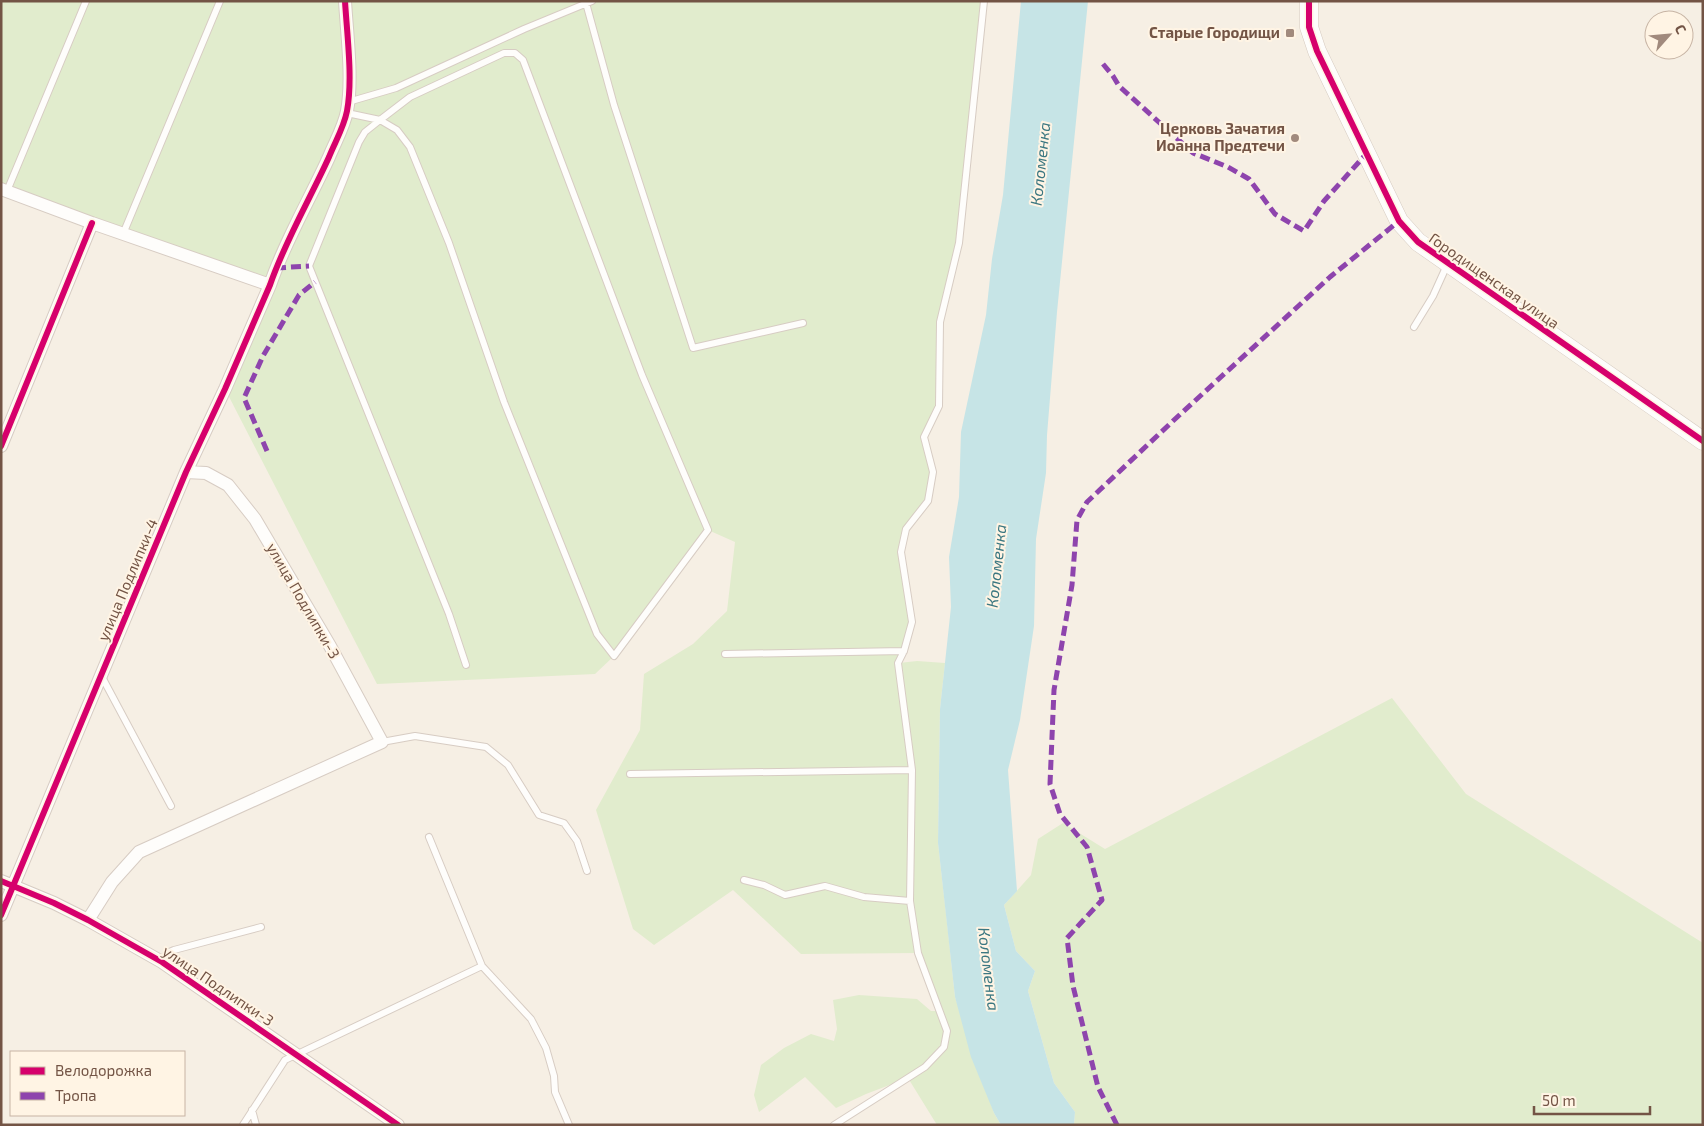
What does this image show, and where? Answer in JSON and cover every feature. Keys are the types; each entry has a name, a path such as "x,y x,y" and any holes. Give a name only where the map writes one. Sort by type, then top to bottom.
{"street":[{"path":"345,1 349,65 347,107"},
{"name":"Городищенская улица","path":"1309,1 1309,27 1317,51 1399,221 1418,242 1447,264 1703,441"},
{"name":"улица Подлипки-4","path":"1,915 186,472 225,389 276,268 316,186 347,107"},
{"path":"4,190 270,285"},
{"path":"1,446 92,223"},
{"name":"улица Подлипки-3","path":"186,472 206,473 228,485 256,519 330,646 382,742"},
{"path":"88,920 112,882 139,852 382,742"},
{"path":"1,882 13,887"},
{"name":"улица Подлипки-3","path":"13,887 88,920 162,962 398,1125"}],"lane":[{"path":"4,190 86,1"},
{"path":"123,234 220,1"},
{"path":"834,1125 925,1067 944,1048 947,1031 918,953 910,901 912,770 898,664 904,651 912,622 901,552 906,529 928,502 933,472 924,437 939,406 940,322 958,243 984,1"},
{"path":"347,107 396,88 589,2 614,105 693,348 803,323"},
{"path":"347,107 380,120 397,130 410,146 449,243 504,402 597,634 614,656 708,530 642,375 523,60 516,52 504,53 410,97 380,120 365,132 359,142 309,266 449,614 466,665"},
{"path":"1414,327 1433,296 1447,264"},
{"path":"725,654 904,651"},
{"path":"101,676 171,806"},
{"path":"382,742 415,736 486,747 508,765 538,815 564,823 577,841 588,871"},
{"path":"630,774 912,770"},
{"path":"429,837 482,966 531,1019 546,1048 554,1076 555,1092 569,1125"},
{"path":"744,880 764,884 785,895 825,886 864,897 910,901"},
{"path":"162,962 167,954 174,950 261,927"},
{"path":"242,1125 285,1060 482,966"},
{"path":"252,1110 256,1125"}],"green space":[{"path":"1,1 984,1 959,243 940,322 939,406 924,437 933,472 928,501 906,529 901,552 912,622 899,663 917,661 945,663 940,709 938,843 955,997 994,1113 1001,1125 937,1125 908,1078 836,1108 805,1077 759,1112 754,1095 761,1065 784,1048 811,1034 834,1041 837,1029 833,1000 859,995 917,999 931,1011 940,1011 918,953 801,954 733,890 654,945 633,929 596,810 640,730 644,674 693,644 727,611 735,542 708,530 614,656 595,674 377,684 225,389 270,285 1,189"},
{"path":"1392,698 1466,794 1703,943 1703,1125 1074,1125 1075,1112 1054,1083 1028,991 1035,971 1016,951 1004,905 1031,875 1038,839 1063,823 1105,849"}],"water":[{"name":"Коломенка","path":"1021,1 1088,1 1057,312 1047,435 1046,473 1036,539 1034,626 1020,720 1008,770 1017,891 1004,905 1016,951 1035,971 1028,991 1054,1083 1075,1112 1074,1125 1001,1125 994,1113 971,1057 955,997 938,843 940,709 951,607 949,557 959,497 961,432 986,315 992,259 1003,195"}],"marked path":[{"path":"1103,64 1119,86 1193,153 1228,167 1249,179 1275,214 1304,231 1324,201 1367,153"},
{"path":"1117,1125 1098,1087 1073,986 1067,938 1102,900 1087,847 1060,814 1050,784 1054,690 1072,585 1077,520 1087,502 1174,420 1330,277 1399,221"},
{"path":"276,268 309,266"},
{"path":"267,451 244,398 263,356 299,295 315,282"}],"cycle path":[{"path":"1,915 186,472 225,389 283,252 344,123 350,85 345,1"},
{"path":"1309,1 1309,27 1317,51 1399,221 1418,242 1703,441"},
{"path":"1,446 92,223"},
{"path":"1,881 54,903 88,920 162,962 398,1125"}],"place":[{"name":"Старые Городищи","path":"1290,33"},
{"name":"Церковь Зачатия Иоанна Предтечи","path":"1295,138"}]}
